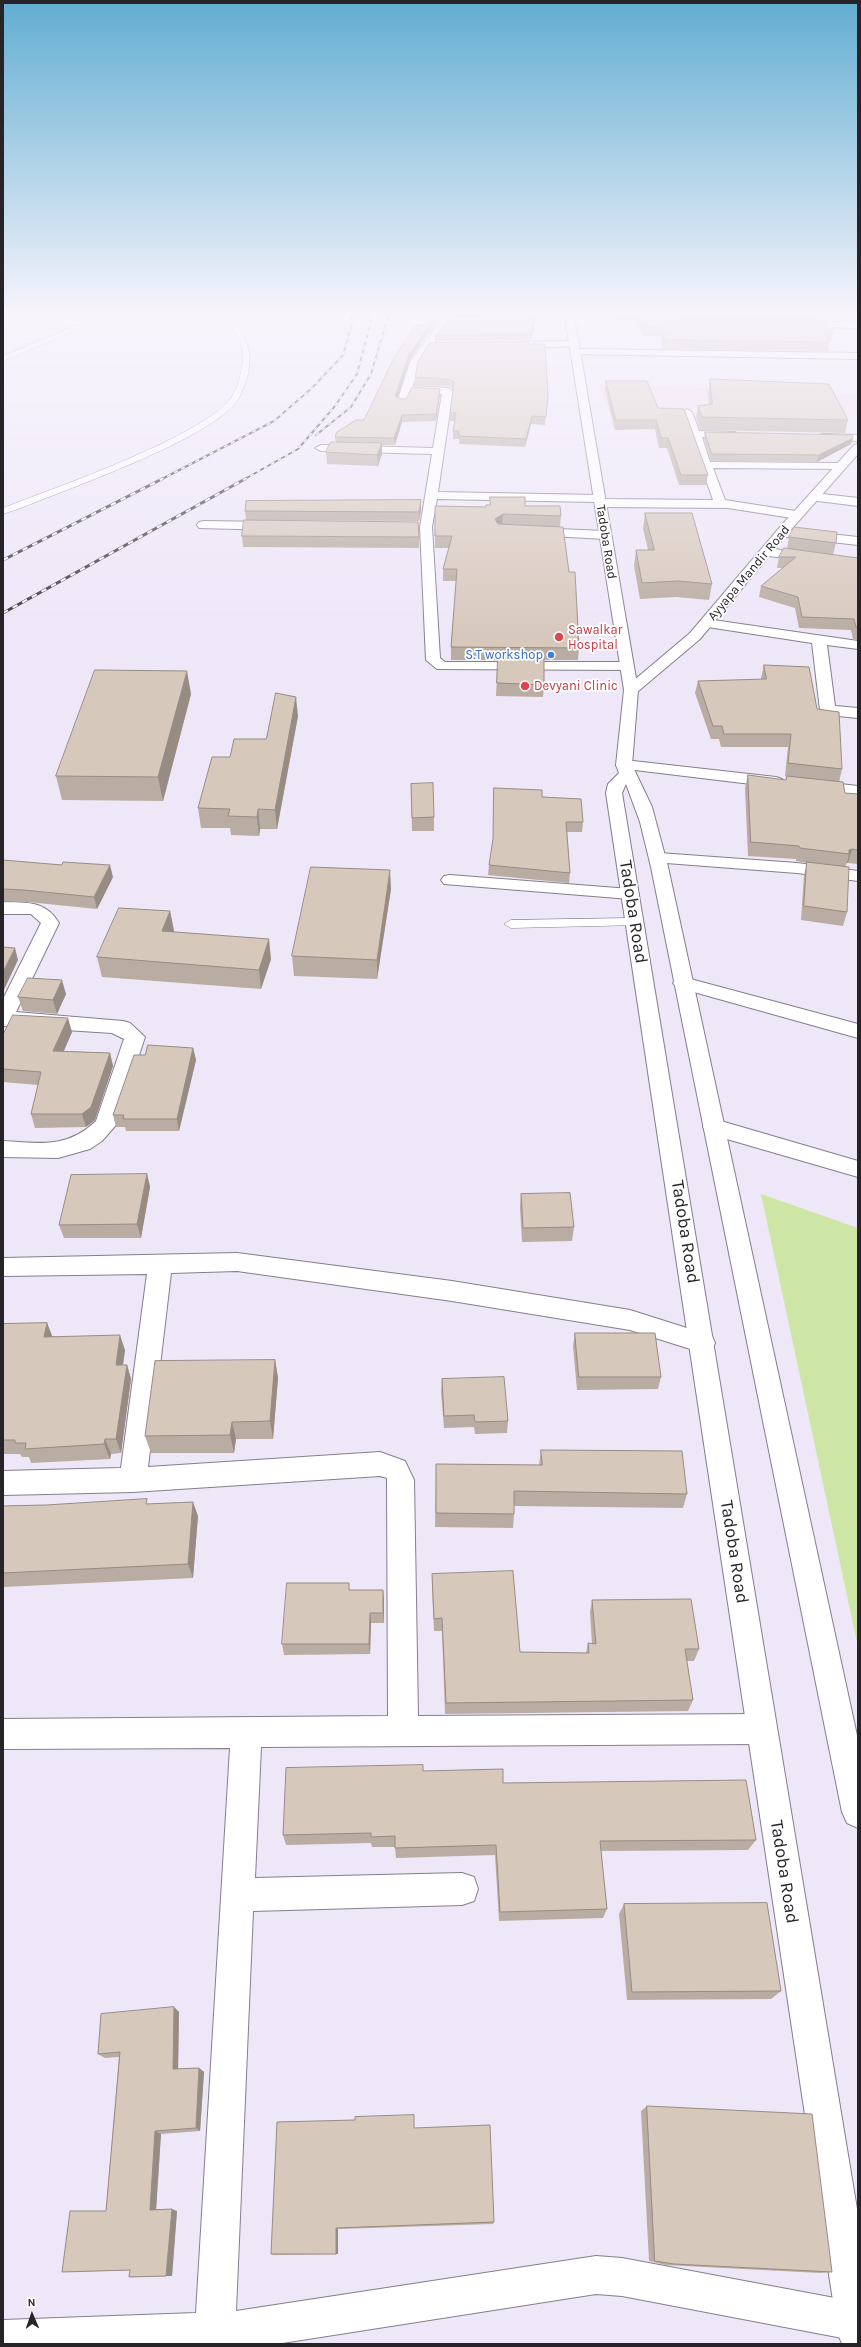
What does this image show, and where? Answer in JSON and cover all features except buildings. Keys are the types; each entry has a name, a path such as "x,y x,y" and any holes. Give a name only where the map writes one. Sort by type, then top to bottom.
{"street":[{"path":"443,420 426,527 433,660 442,666 627,666"},
{"name":"Tadoba Road","path":"586,420 631,690 625,770 616,784 614,793 703,1343 761,1729 857,2328"},
{"path":"689,420 720,504"},
{"path":"694,434 749,435"},
{"path":"811,437 858,438"},
{"name":"Ayyapa Mandir Road","path":"631,690 695,636 782,533 814,497 849,462 858,447"},
{"path":"321,448 438,451"},
{"path":"706,465 849,462"},
{"path":"430,495 720,504 798,515"},
{"path":"814,497 858,502"},
{"path":"203,525 283,526"},
{"path":"410,527 426,527"},
{"path":"526,532 605,535"},
{"path":"782,533 858,541"},
{"path":"766,552 858,564"},
{"path":"706,623 858,645"},
{"path":"819,640 828,710 858,713"},
{"path":"625,770 792,784 858,792"},
{"path":"625,770 638,791 659,858 683,983 858,1812"},
{"path":"659,858 797,868 858,876"},
{"path":"450,880 630,894"},
{"path":"3,908 36,909 47,916 50,923 3,1019 117,1027 130,1031 134,1037 105,1126 96,1136 82,1146 67,1151 3,1149"},
{"path":"683,983 858,1031"},
{"path":"714,1127 858,1169"},
{"path":"3,1267 79,1268 237,1262 452,1291 630,1320 703,1343"},
{"path":"133,1480 160,1264"},
{"path":"3,1483 133,1480 380,1464 396,1469 401,1480 403,1731"},
{"path":"3,1734 761,1729"},
{"path":"215,2332 246,1733"},
{"path":"238,1895 462,1889"},
{"path":"3,2340 215,2332 596,2275 622,2277 857,2328"}],"lane":[{"path":"3,511 97,474 184,436 211,420"},
{"path":"511,924 635,922"}],"green space":[{"path":"761,1194 858,1228 858,1647"}],"railway":[{"path":"160,480 276,420"},
{"path":"243,480 298,449 323,420"},
{"path":"316,435 335,420"},
{"path":"3,560 162,479"},
{"path":"3,613 245,479"}],"place":[{"name":"Sawalkar Hospital","path":"559,637"},
{"name":"S.T workshop","path":"551,655"},
{"name":"Devyani Clinic","path":"525,686"}]}
